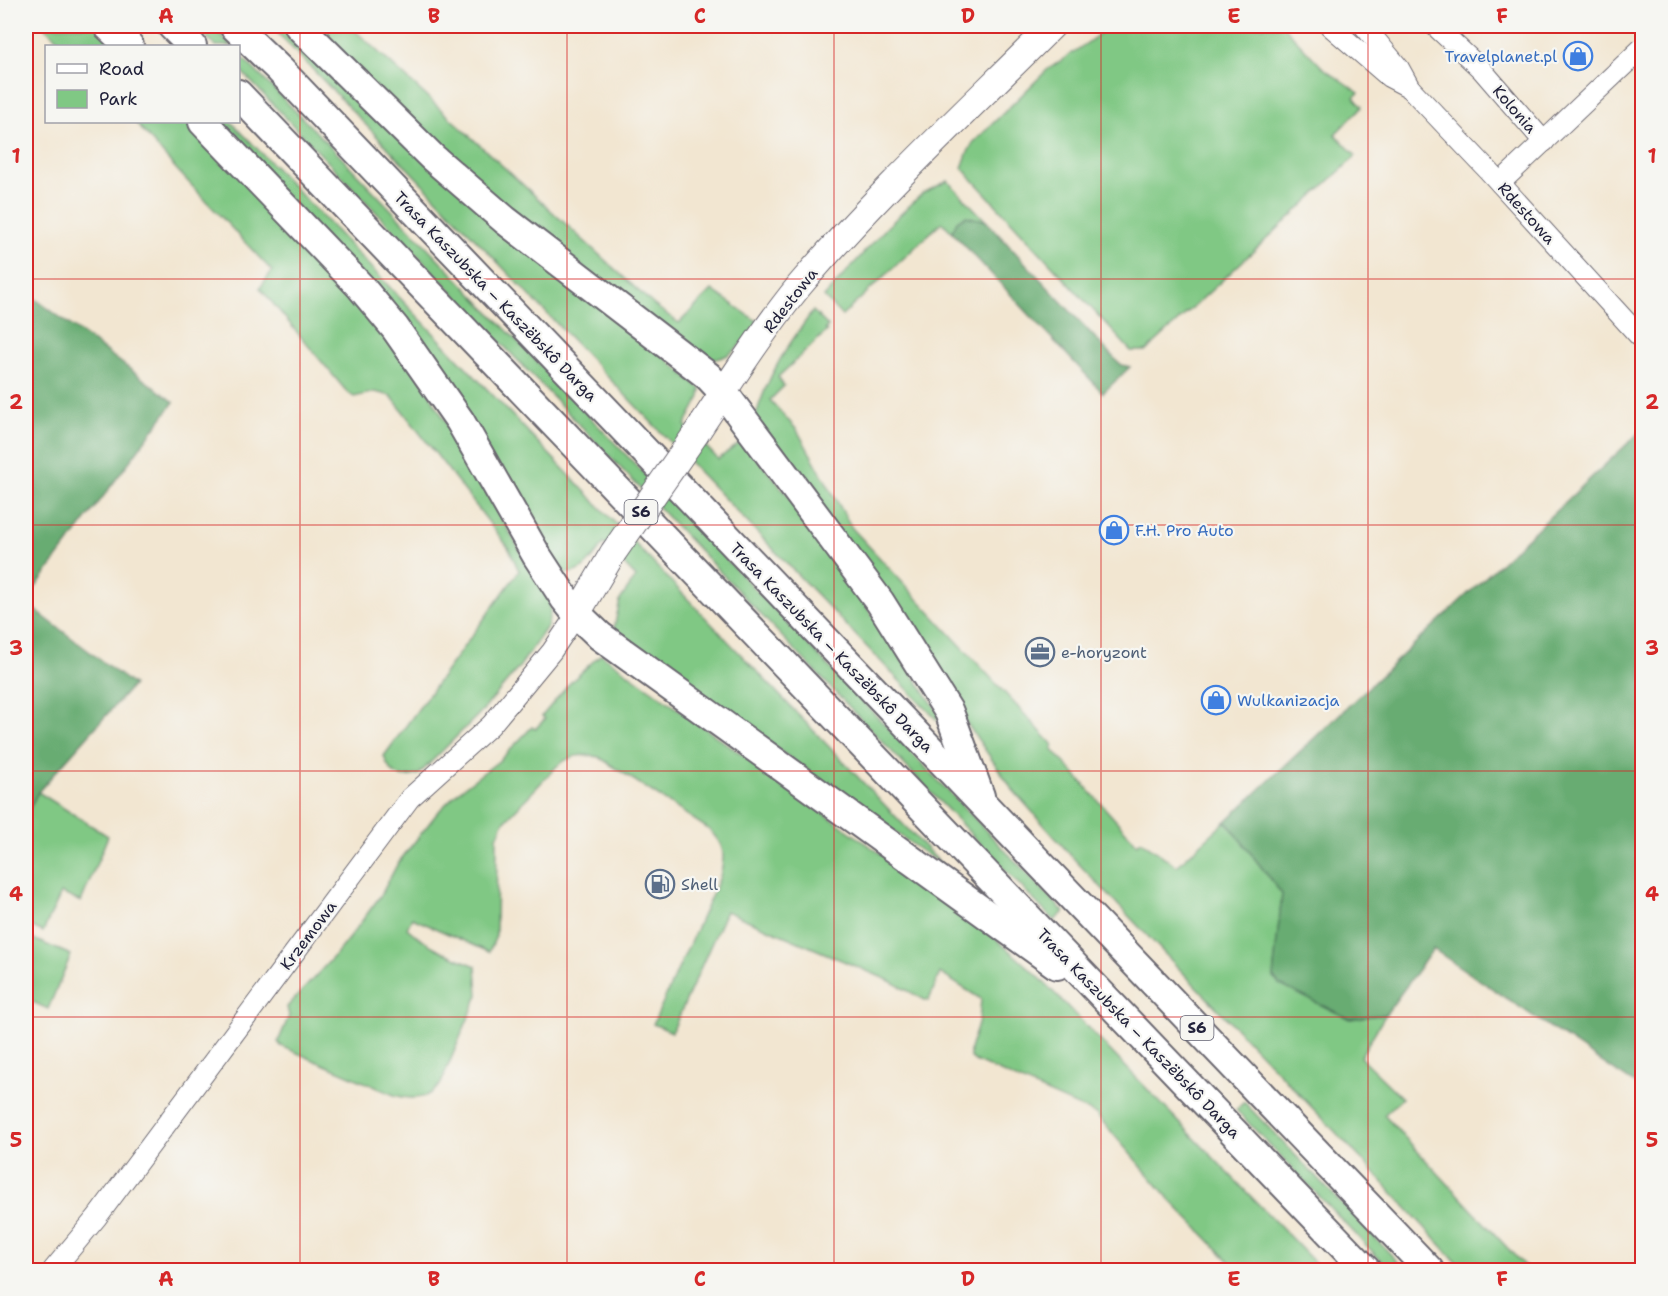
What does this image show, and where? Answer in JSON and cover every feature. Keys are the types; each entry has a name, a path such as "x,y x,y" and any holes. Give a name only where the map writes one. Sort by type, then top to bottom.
{"highway":[{"path":"108,26 128,45"},
{"path":"172,26 191,45"},
{"name":"Trasa Kaszubska – Kaszëbskô Darga","path":"234,26 280,70 1429,1270"},
{"path":"299,26 440,164 506,220 708,376 723,392 844,552 886,612 949,712 984,806"},
{"name":"Trasa Kaszubska – Kaszëbskô Darga","path":"240,96 1366,1270"},
{"path":"204,123 360,286 395,328 460,421 537,556 577,614 600,636 1115,1007"}],"main road":[{"name":"Rdestowa","path":"577,614 614,553 751,350 784,306 834,246 1053,26"}],"street":[{"name":"Rdestowa","path":"1330,26 1389,78 1410,88"},
{"name":"Rdestowa","path":"1364,26 1399,68 1410,88 1642,339"},
{"name":"Kolonia","path":"1435,26 1482,70 1544,142"},
{"path":"1500,183 1642,48"},
{"name":"Krzemowa","path":"53,1270 97,1217 410,798 491,725 552,651 577,614"}],"green space":[{"path":"43,26 96,26 116,45 64,45"},
{"path":"195,26 212,26 231,45 215,45"},
{"path":"271,26 286,26 701,389 700,397 685,425 718,459 743,441 804,515 941,716 937,720"},
{"path":"310,26 350,26 654,305 679,323 712,290 758,322 742,343 729,354 714,359 704,359 491,197"},
{"path":"1108,26 1283,26 1322,67 1359,93 1354,97 1362,107 1335,134 1356,156 1146,351 1131,351 962,168 973,143 1047,70"},
{"path":"240,55 338,154 1064,912 1054,921 240,70"},
{"path":"136,123 193,123 309,242 417,372 550,602 547,627 520,666 485,708 419,774 406,777 397,775 389,768 384,756 519,571 508,547 391,396 375,392 354,397 347,392 260,288 272,271"},
{"path":"217,123 232,123 249,140 943,866 613,633 620,600 636,577 604,543 582,569 576,572 562,572 474,430"},
{"path":"948,181 986,221 965,216 957,221 952,232 942,222 842,316 824,297 887,227 923,193"},
{"path":"966,216 986,221 1114,358 1122,365 1130,367 1103,393 952,232 957,221"},
{"path":"26,292 174,402 26,600"},
{"path":"813,311 828,326 825,329 827,331 778,377 784,386 770,400 797,430 852,528 1054,746 1052,749 1137,844 1141,841 1177,866 1226,821 1282,894 1273,978 1280,985 1350,1019 1386,1014 1360,1057 1402,1098 1384,1115 1528,1270 1464,1270 1367,1165 1075,860 1013,790 755,418 779,362"},
{"path":"1642,430 1642,1089 1433,949 1386,1014 1350,1019 1280,985 1273,977 1282,894 1226,821"},
{"path":"26,603 133,685 38,792 26,815"},
{"path":"601,654 979,924 1038,976 1322,1270 1238,1270 1171,1201 1096,1114 970,1057 970,1049 979,1021 981,999 940,973 929,1000 925,1000 888,980 726,911 672,1032 653,1024 720,877 723,862 721,845 707,828 599,757 577,756 562,762 503,823 497,838 496,936 489,952 412,918 407,928 431,945 476,966 478,995 440,1085 435,1090 419,1098 394,1095 281,1046 278,1042 289,1016 287,1007 356,929 381,895 398,863 438,812 459,791 500,760 532,727 535,729 545,719 542,716 569,684"},
{"path":"38,792 108,836 81,902 61,893 43,932 26,924 26,815"},
{"path":"26,936 71,955 48,1009 26,999"},
{"path":"1244,1102 1406,1270 1390,1270 1236,1110"}],"place":[{"name":"Travelplanet.pl","path":"1578,56"},
{"name":"F.H. Pro Auto","path":"1114,530"},
{"name":"e-horyzont","path":"1040,652"},
{"name":"Wulkanizacja","path":"1216,700"},
{"name":"Shell","path":"660,884"}]}
